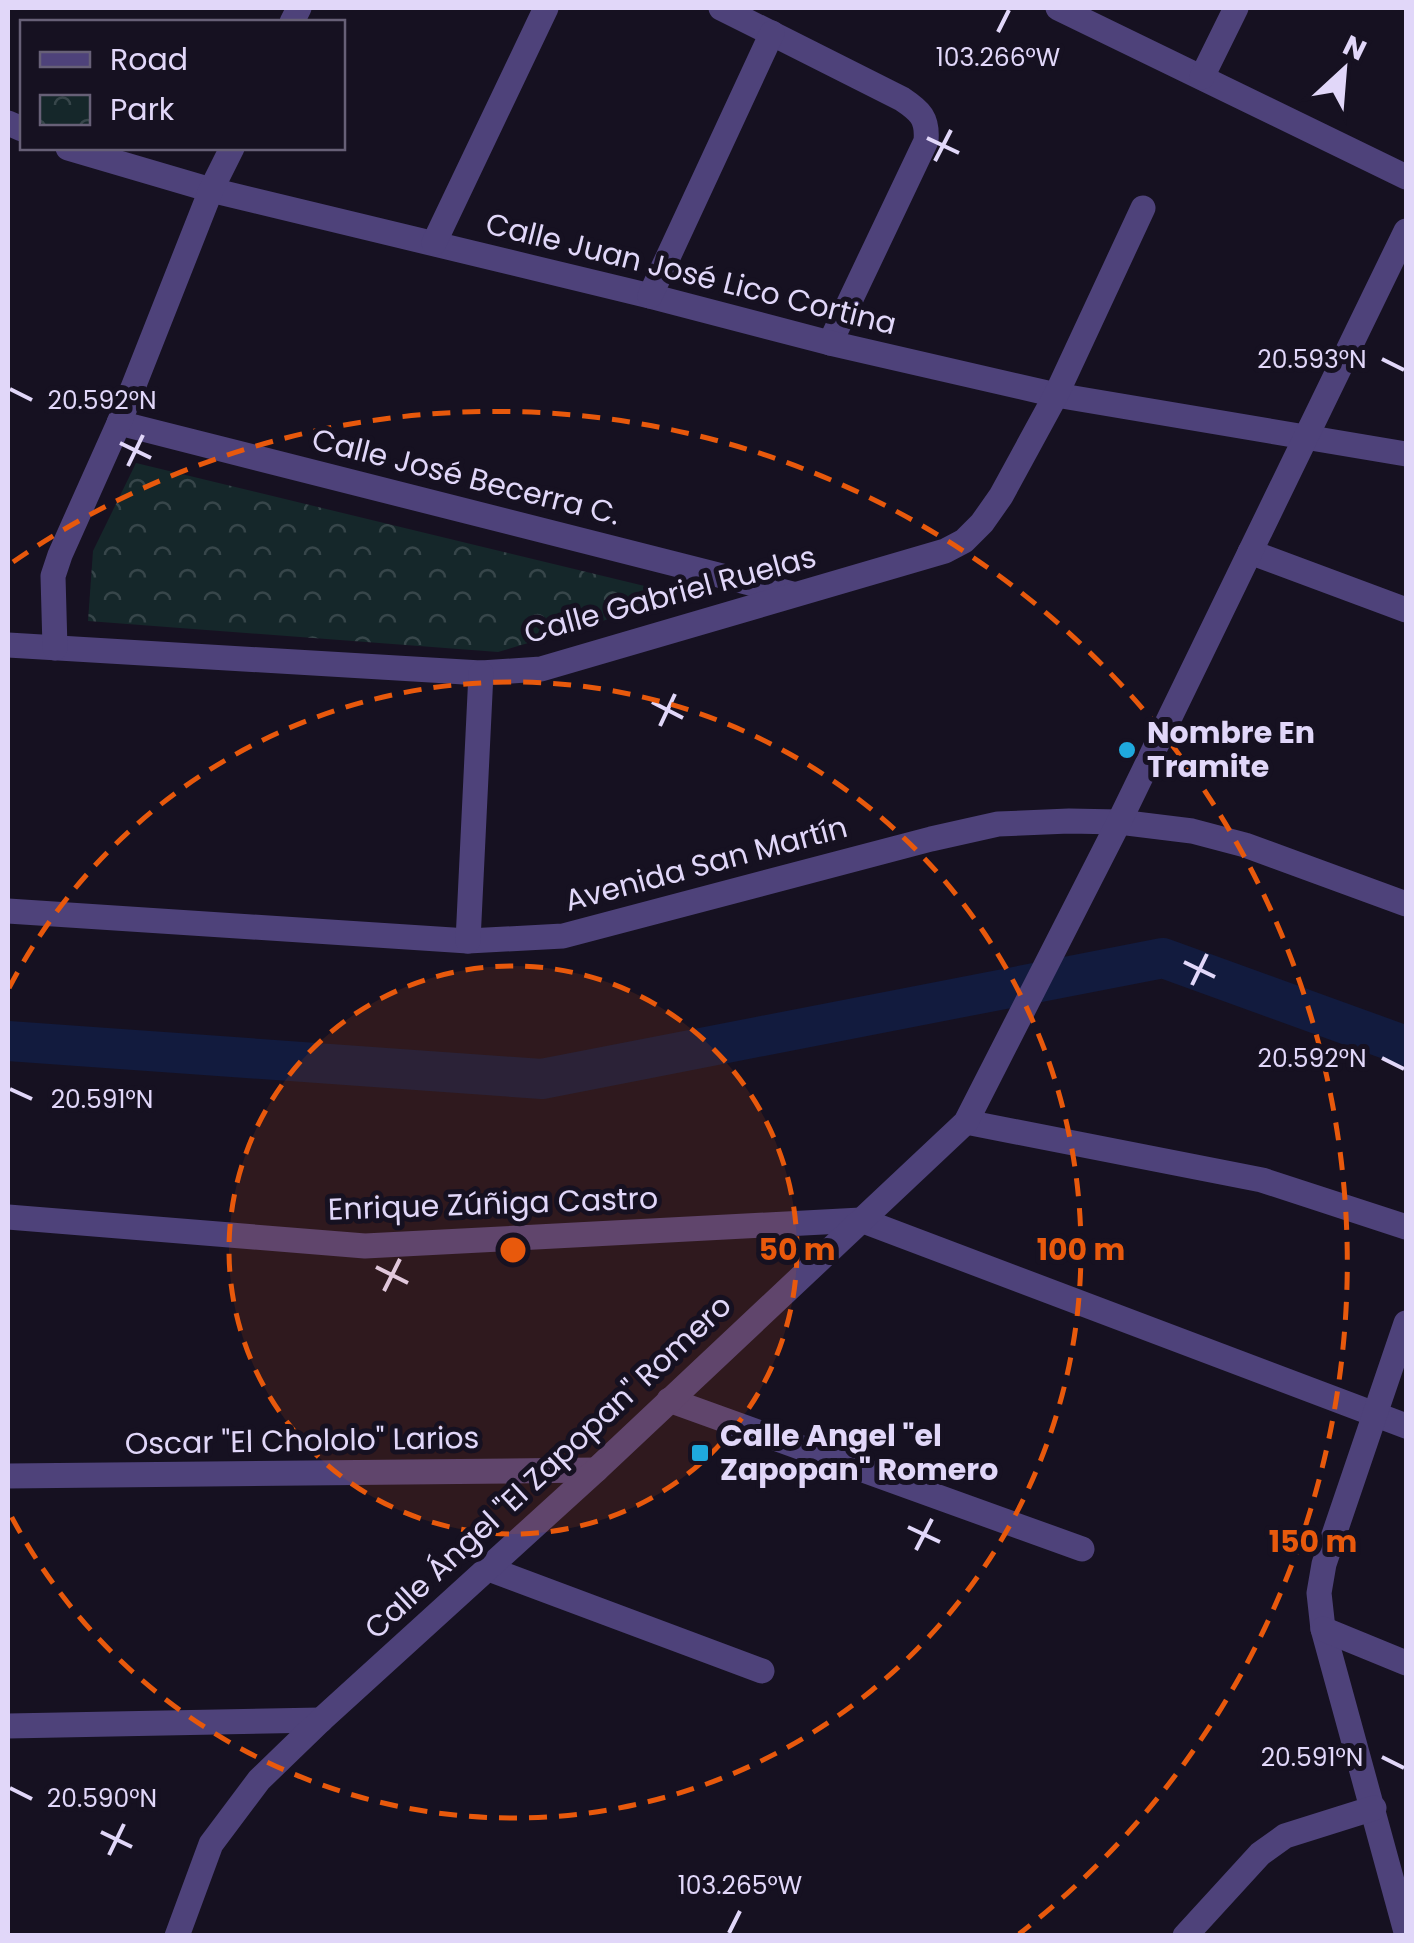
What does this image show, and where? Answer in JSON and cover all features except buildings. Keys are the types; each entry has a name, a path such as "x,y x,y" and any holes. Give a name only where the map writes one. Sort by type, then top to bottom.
{"street":[{"path":"434,243 546,8"},
{"path":"721,8 902,99 919,110 927,124 926,140 830,343"},
{"path":"1202,77 1236,8"},
{"path":"1070,10 1406,177"},
{"path":"650,296 772,33"},
{"name":"Calle Juan José Lico Cortina","path":"74,150 211,190 1056,395 1406,454"},
{"path":"55,648 54,576 60,555 120,423 211,190 231,150"},
{"name":"Calle Gabriel Ruelas","path":"8,645 481,673 541,668 945,551 964,541 982,524 1001,496 1056,395 1143,208"},
{"name":"Calle Ángel \"El Zapopan\" Romero","path":"176,1936 210,1844 259,1780 966,1122 1119,822 1406,232"},
{"name":"Calle José Becerra C.","path":"120,423 796,594"},
{"path":"1250,552 1406,610"},
{"path":"468,941 481,673"},
{"name":"Avenida San Martín","path":"8,911 468,941 563,936 998,824 1119,822 1192,832 1245,846 1406,904"},
{"path":"966,1122 1262,1180 1406,1227"},
{"name":"Enrique Zúñiga Castro","path":"8,1217 365,1246 861,1220"},
{"path":"861,1220 1406,1426"},
{"path":"1406,1323 1324,1564 1319,1594 1322,1630 1406,1932"},
{"path":"669,1400 1082,1549"},
{"name":"Oscar \"El Chololo\" Larios","path":"8,1476 596,1470"},
{"path":"489,1570 762,1671"},
{"path":"1322,1630 1406,1663"},
{"path":"8,1726 321,1720"},
{"path":"1185,1936 1260,1854 1285,1836 1374,1808"}],"green space":[{"path":"136,463 686,596 498,652 88,621 93,551"}],"waterway":[{"path":"8,1041 542,1079 1163,958 1406,1046"}],"place":[{"name":"Nombre En Tramite","path":"1127,750"},
{"name":"Calle Angel \"el Zapopan\" Romero","path":"700,1453"}]}
